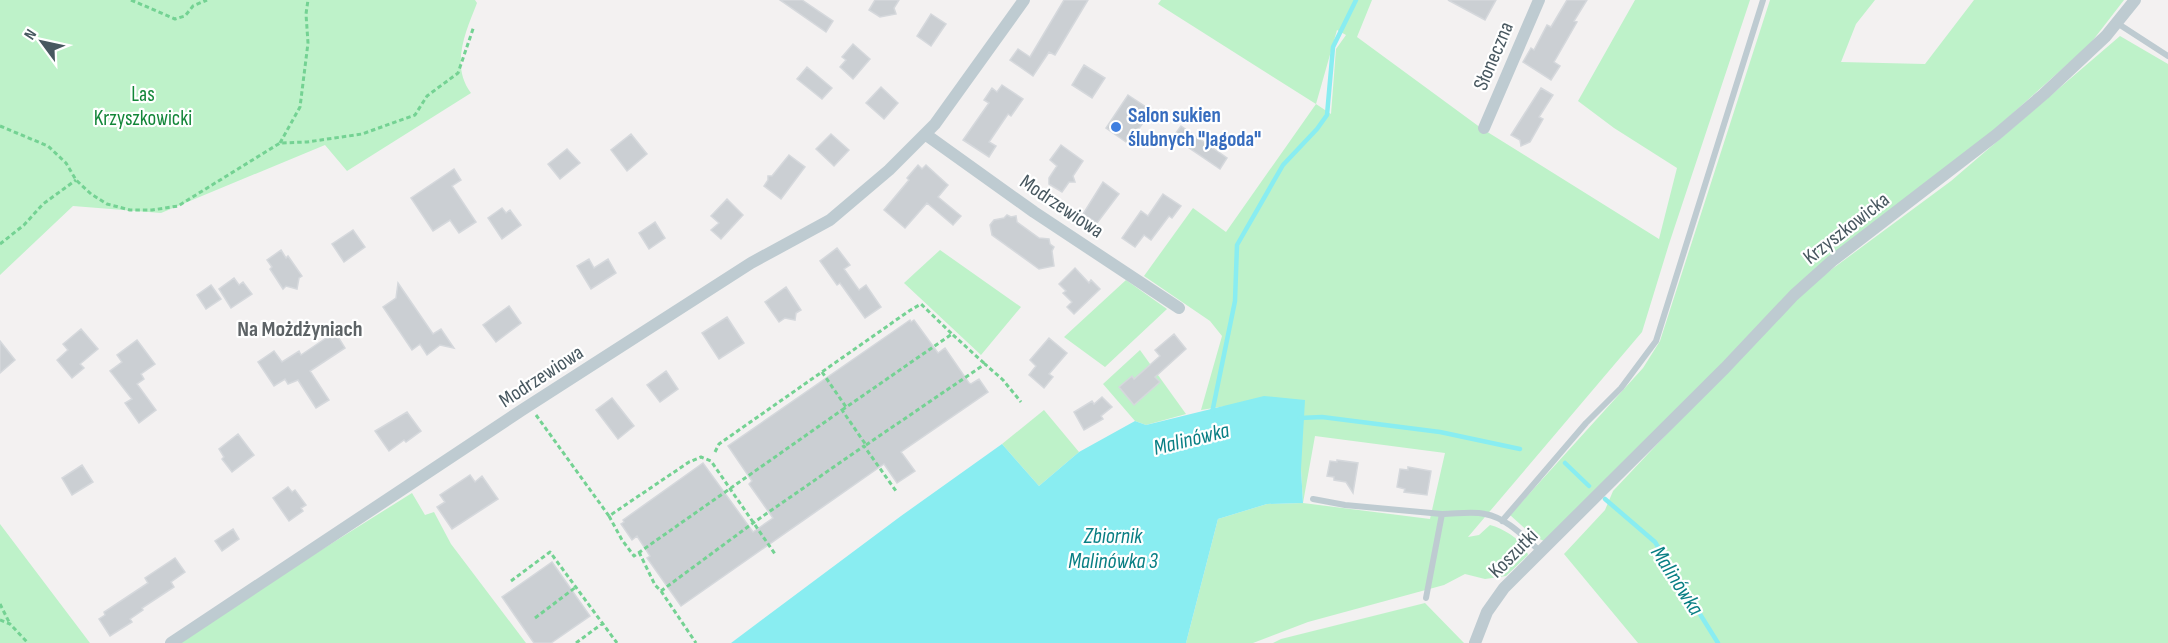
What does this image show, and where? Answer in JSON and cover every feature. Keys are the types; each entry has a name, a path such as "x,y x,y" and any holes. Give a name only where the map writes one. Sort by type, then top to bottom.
{"street":[{"name":"Modrzewiowa","path":"171,643 529,406 752,263 830,220 889,170 925,134 970,77 1024,0"},
{"name":"Słoneczna","path":"1484,128 1539,0"},
{"name":"Krzyszkowicka","path":"1593,500 1794,296 1832,261 1996,135 2086,55 2135,0"},
{"name":"Modrzewiowa","path":"925,134 1034,212 1179,308"},
{"name":"Koszutki","path":"1475,643 1495,600 1593,500"}],"lane":[{"path":"1498,519 1621,388 1656,341 1763,0"},
{"path":"2116,23 2168,56"},
{"path":"1313,499 1345,505 1442,514 1484,514 1498,519 1515,530 1540,552"},
{"path":"1426,598 1442,514"}],"path":[{"path":"131,0 175,19 185,16 193,6 207,0"},
{"path":"0,126 48,146 66,163 76,180 91,194 107,204 130,210 152,210 178,206 280,143 300,107 308,43 306,14 308,0"},
{"path":"280,143 306,142 362,134 415,114 427,96 458,73 474,26"},
{"path":"0,244 24,225 43,204 76,180"},
{"path":"715,452 719,444 921,304 1003,380 1021,402"},
{"path":"529,406 609,516 634,556 952,334"},
{"path":"661,591 753,523 984,364"},
{"path":"822,372 865,445 896,491"},
{"path":"609,516 689,462 701,457 711,461 775,554"},
{"path":"511,581 550,552 617,643"},
{"path":"639,552 655,585 696,643"},
{"path":"535,618 576,587"},
{"path":"0,604 10,624 28,643"},
{"path":"0,620 10,624"},
{"path":"576,643 603,623"}],"green space":[{"name":"Las Krzyszkowicki","path":"0,0 475,0 477,3 465,36 461,60 465,82 471,93 347,171 325,145 161,213 73,206 0,275"},
{"path":"1161,0 1372,0 1357,37 1481,128 1659,239 1677,168 1614,128 1578,101 1635,0 1750,0 1642,332 1468,537 1479,535 1490,525 1502,529 1518,540 1528,555 1506,576 1485,579 1465,574 1444,585 1308,622 1253,643 1186,643 1218,519 1267,504 1303,503 1301,469 1226,406 1201,410 1222,336 1210,321 1144,276 1193,208 1226,232 1316,104 1158,4","holes":["1337,30 1346,35 1336,49 1331,114 1316,104","1315,436 1445,453 1430,519 1303,503"]},
{"path":"1770,0 1875,0 1856,24 1841,62 1925,64 1974,0 2124,0 2090,44 1992,132 1878,222 1712,374 1544,541 1533,536 1510,515 1643,368 1660,341"},
{"path":"2120,36 2168,64 2168,643 1638,643 1564,554 1605,510 1613,491 1780,314 1824,275 1951,181"},
{"path":"940,250 1021,307 981,355 904,283"},
{"path":"1126,280 1167,309 1105,367 1064,337"},
{"path":"1140,350 1186,414 1146,425 1135,421 1103,384"},
{"path":"1044,410 1079,452 1039,486 1002,444"},
{"path":"412,493 425,515 434,512 451,544 526,643 180,643 278,577"},
{"path":"0,524 90,643 0,643"},
{"path":"1425,603 1464,643 1273,643 1281,639"}],"water":[{"name":"Zbiornik Malinówka 3","path":"1264,396 1305,400 1301,469 1303,503 1267,504 1218,519 1186,643 731,643 1002,444 1039,486 1079,452 1135,421 1146,425"}],"building":[{"path":"780,0 802,0 833,21 826,32"},
{"path":"875,0 899,0 894,8 896,14 880,17 869,10"},
{"path":"1064,0 1088,0 1055,55 1049,52 1033,76 1010,60 1018,49 1030,57"},
{"path":"1448,0 1496,0 1485,20"},
{"path":"1567,0 1587,0 1554,62 1560,66 1551,80 1523,62 1531,48 1534,50 1547,25 1551,27"},
{"path":"931,14 946,24 931,46 917,36"},
{"path":"853,44 870,59 853,79 840,67 846,60 842,57"},
{"path":"1084,65 1105,78 1092,98 1072,85"},
{"path":"807,67 832,88 822,99 797,79"},
{"path":"1002,85 1023,99 1011,116 1008,114 989,142 996,146 989,157 963,140 989,103 984,100 992,88 997,92"},
{"path":"881,87 898,103 884,119 866,103"},
{"path":"1541,88 1553,95 1539,117 1543,119 1530,142 1521,146 1520,140 1511,135"},
{"path":"1128,95 1149,109 1143,118 1145,120 1135,134 1132,132 1126,142 1106,128"},
{"path":"1181,126 1227,158 1220,169 1173,137"},
{"path":"631,134 647,154 627,171 611,150"},
{"path":"831,134 849,150 834,166 816,149"},
{"path":"1061,145 1083,161 1073,176 1075,182 1069,182 1062,192 1049,184 1049,178 1057,166 1050,160"},
{"path":"567,149 580,163 560,179 548,164"},
{"path":"789,155 805,167 781,199 764,186 768,176 772,176"},
{"path":"918,165 922,169 926,165 948,185 938,197 961,216 953,225 927,203 905,228 884,210 909,180 907,178"},
{"path":"454,169 461,180 452,186 476,222 459,233 450,220 433,231 411,198"},
{"path":"1103,182 1119,194 1097,223 1083,214"},
{"path":"1163,194 1181,206 1172,218 1169,216 1151,240 1144,235 1135,247 1122,238 1141,211 1148,216"},
{"path":"727,199 743,215 721,239 711,230 719,223 711,216"},
{"path":"502,208 506,213 510,210 521,225 502,239 488,218"},
{"path":"1007,215 1016,216 1017,222 1039,238 1049,239 1050,244 1054,247 1052,251 1054,266 1039,269 992,235 990,225 994,220"},
{"path":"655,222 665,238 649,249 639,233"},
{"path":"353,230 365,247 344,262 332,244"},
{"path":"837,248 850,265 844,269 859,290 866,285 881,307 865,318 840,283 837,285 820,261"},
{"path":"281,250 302,276 299,278 297,289 286,286 283,289 270,269 272,267 267,260"},
{"path":"589,259 594,268 608,259 616,273 591,289 577,266"},
{"path":"1075,268 1089,283 1091,280 1100,289 1074,314 1067,307 1072,302 1063,293 1066,291 1059,284"},
{"path":"234,278 239,285 243,282 252,294 231,308 219,289"},
{"path":"398,283 433,334 441,329 454,348 440,345 427,355 420,344 412,350 383,307 396,298"},
{"path":"211,285 221,299 206,309 197,295"},
{"path":"786,287 801,310 796,313 795,320 785,318 779,322 765,302"},
{"path":"509,306 521,323 496,342 483,325"},
{"path":"727,317 744,343 719,359 702,333"},
{"path":"910,320 911,322 914,320 938,353 945,348 969,383 979,379 988,392 901,452 915,471 897,483 884,464 681,606 647,558 650,556 637,536 632,540 621,524 623,520 703,463 753,532 773,518 749,484 752,481 728,446"},
{"path":"81,329 98,349 80,364 84,368 72,378 57,360 68,350 63,344"},
{"path":"335,332 345,348 310,371 329,400 316,408 298,380 288,384 285,379 274,386 258,362 274,351 282,362 299,351 301,355"},
{"path":"1174,334 1186,349 1155,377 1160,382 1134,405 1119,387 1132,376 1134,379 1160,356 1155,350"},
{"path":"1049,338 1067,353 1049,374 1053,377 1044,388 1029,375 1036,366 1030,360"},
{"path":"137,340 155,364 141,374 144,379 137,384 156,410 139,423 125,403 132,399 110,371 122,362 117,355"},
{"path":"0,341 15,360 0,373"},
{"path":"666,371 678,389 660,402 647,385"},
{"path":"1102,397 1112,407 1101,416 1103,419 1084,430 1074,412 1092,401 1094,404"},
{"path":"612,398 634,426 618,439 596,410"},
{"path":"407,412 421,431 389,451 375,431"},
{"path":"238,434 254,455 232,472 222,459 224,457 219,449"},
{"path":"1337,460 1358,463 1353,493 1346,482 1327,476 1330,461 1337,462"},
{"path":"82,465 93,482 72,495 62,478"},
{"path":"1408,467 1431,471 1427,495 1404,492 1405,489 1397,487 1400,469 1408,470"},
{"path":"470,475 475,482 482,476 498,499 452,529 437,507 445,502 440,495"},
{"path":"288,487 292,492 295,490 306,505 301,508 303,511 289,521 273,498"},
{"path":"233,529 239,539 222,551 215,541"},
{"path":"175,558 185,572 171,582 174,587 142,608 143,610 130,619 132,622 110,636 99,619 105,615 104,612 148,583 145,578"},
{"path":"552,562 590,616 551,643 534,643 502,597"}],"waterway":[{"path":"1212,413 1235,301 1237,245 1283,165 1327,115 1333,47 1356,0"},
{"name":"Malinówka","path":"1300,418 1322,417 1440,432 1520,449"},
{"name":"Malinówka","path":"1565,463 1589,486"},
{"name":"Malinówka","path":"1605,499 1655,542 1718,643"}],"place":[{"name":"Salon sukien ślubnych \"Jagoda\"","path":"1116,127"}],"district":[{"name":"Na Możdżyniach","path":"300,328"}]}
